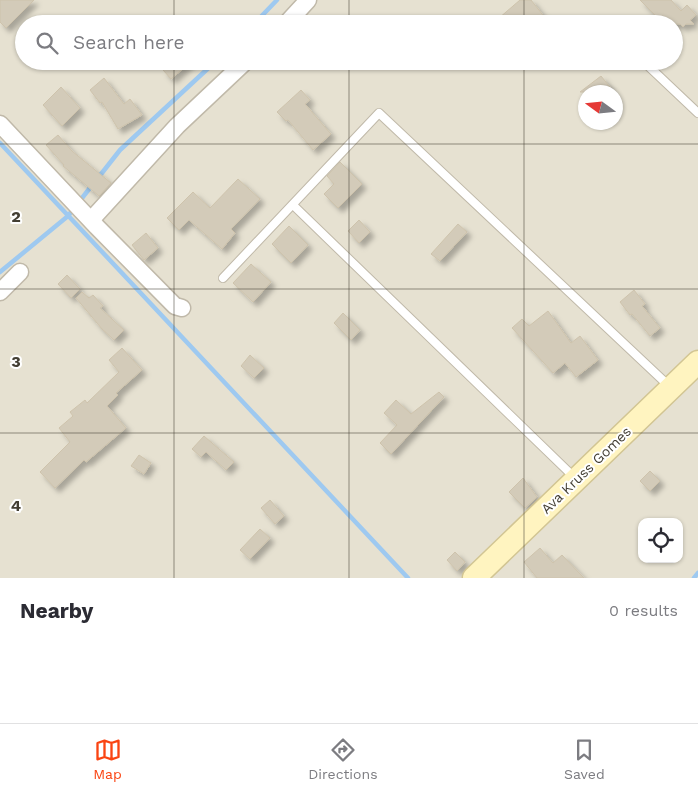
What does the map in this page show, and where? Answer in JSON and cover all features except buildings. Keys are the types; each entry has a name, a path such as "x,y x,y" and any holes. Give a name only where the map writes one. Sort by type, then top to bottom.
{"street":[{"path":"294,15 308,0"},
{"path":"91,220 177,126 236,70"},
{"path":"0,124 175,306 182,308"},
{"path":"0,292 20,272"},
{"name":"Ava Kruss Gomes","path":"474,578 698,362"}],"lane":[{"path":"653,70 698,113"},
{"path":"223,278 379,113 671,388"},
{"path":"293,205 577,479"}],"shaded area":[{"path":"0,0 698,0 698,578 0,578"}],"waterway":[{"path":"263,15 277,0"},
{"path":"98,178 120,150 206,70"},
{"path":"0,143 408,578"},
{"path":"0,272 68,216 93,184"},
{"path":"694,578 698,573"}]}
